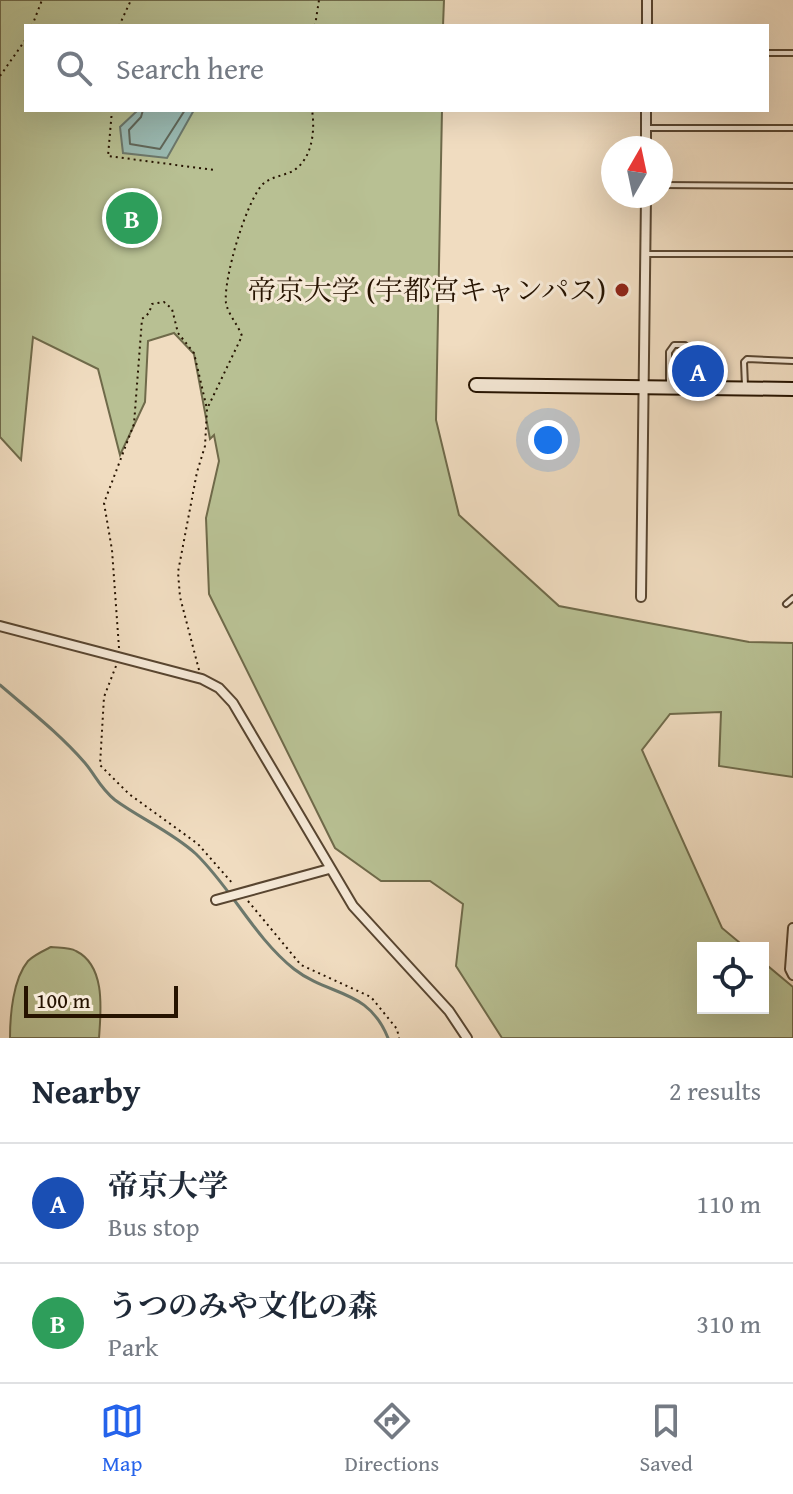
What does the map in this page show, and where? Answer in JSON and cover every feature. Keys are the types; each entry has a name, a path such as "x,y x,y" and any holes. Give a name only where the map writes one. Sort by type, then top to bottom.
{"street":[{"path":"647,0 647,24"},
{"path":"646,112 646,136"},
{"path":"641,597 646,208"},
{"path":"476,385 793,389"},
{"path":"0,626 202,679 219,688 233,703 329,869 370,928 449,1011 467,1038"},
{"path":"216,900 329,869"},
{"path":"793,928 790,958 793,975"}],"lane":[{"path":"769,53 793,53"},
{"path":"646,128 793,128"},
{"path":"673,185 793,186"},
{"path":"646,254 793,254"},
{"path":"669,387 669,352 674,345 685,345 689,349 690,388"},
{"path":"745,388 744,362 747,359 793,361"},
{"path":"786,604 793,598"}],"path":[{"path":"33,24 42,0"},
{"path":"120,24 131,0"},
{"path":"315,24 319,0"},
{"path":"0,76 24,42"},
{"path":"112,112 108,156 214,170"},
{"path":"207,409 242,336 227,307 226,298 245,217 263,184 297,169 309,150 314,123 312,112"},
{"path":"202,679 180,597 178,572 205,446 207,409 194,353 178,333 172,309 164,302 152,304 149,313 142,319 134,424 104,503 112,550 119,658 104,697 100,765 129,794 198,844 234,885"},
{"path":"244,896 301,965 371,997 397,1029 399,1038"}],"green space":[{"path":"0,0 444,0 443,24 24,24 24,112 442,112 436,420 459,515 559,606 749,642 793,643 793,777 719,766 721,712 670,714 642,750 722,928 739,942 697,942 697,1014 769,1014 769,967 793,987 793,1038 502,1038 456,966 463,904 430,881 381,881 335,848 209,594 206,518 219,461 214,435 210,439 194,354 174,333 148,341 145,402 120,455 98,369 33,337 21,460 0,437"},
{"path":"51,947 76,951 93,967 100,990 99,1038 10,1038 12,1008 19,977 28,961"}],"water":[{"path":"136,112 193,112 167,158 123,153 120,127"}],"waterway":[{"path":"0,685 65,742 115,800 196,854 255,928 294,969 370,1010 388,1038"}],"place":[{"name":"うつのみや文化の森","path":"132,218"},
{"name":"帝京大学 (宇都宮キャンパス)","path":"622,290"},
{"name":"帝京大学","path":"698,371"}]}
